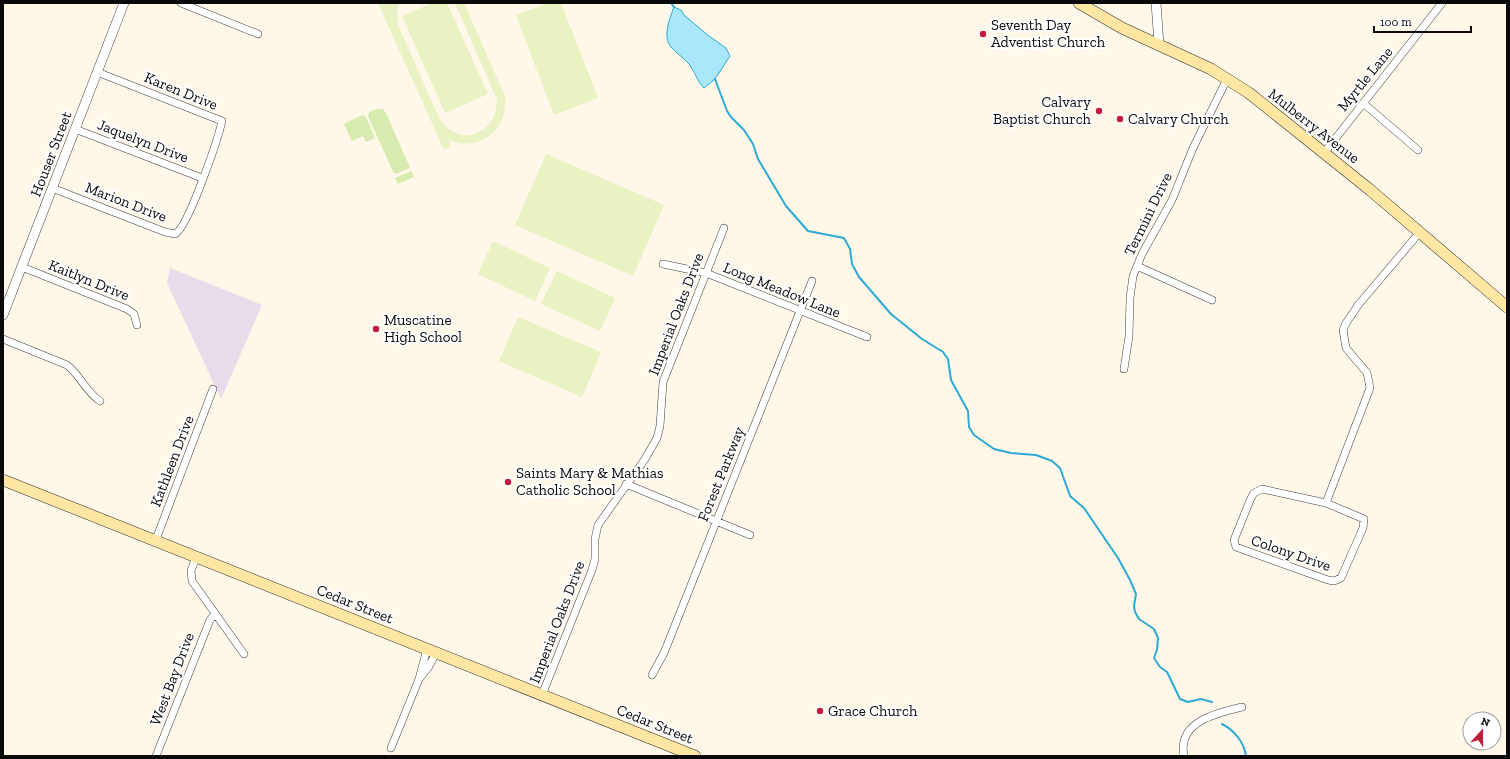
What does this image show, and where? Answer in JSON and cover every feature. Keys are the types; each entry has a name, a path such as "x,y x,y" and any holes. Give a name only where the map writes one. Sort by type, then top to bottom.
{"main road":[{"name":"Mulberry Avenue","path":"1079,3 1122,28 1159,44 1227,79 1264,105 1420,232 1507,307"},
{"name":"Cedar Street","path":"3,480 155,542 695,756"}],"street":[{"name":"Houser Street","path":"3,315 124,3"},
{"path":"181,3 258,34"},
{"path":"1156,3 1159,44"},
{"name":"Myrtle Lane","path":"1324,153 1442,3"},
{"name":"Karen Drive","path":"97,72 222,121 219,135 202,178"},
{"name":"Termini Drive","path":"1124,369 1129,336 1131,285 1137,266 1142,254 1172,200 1194,148 1227,79"},
{"path":"1363,103 1418,150"},
{"name":"Jaquelyn Drive","path":"75,129 202,178"},
{"name":"Marion Drive","path":"52,188 165,232 175,234 184,224 202,178"},
{"name":"Imperial Oaks Drive","path":"542,695 596,559 598,525 645,459 657,438 660,426 663,382 724,228"},
{"path":"1326,502 1370,388 1367,373 1346,348 1343,330 1359,304 1420,232"},
{"name":"Long Meadow Lane","path":"663,264 706,273 867,337"},
{"path":"1137,266 1212,300"},
{"name":"Kaitlyn Drive","path":"22,267 127,309 134,314 137,325"},
{"name":"Forest Parkway","path":"652,675 664,653 812,281"},
{"path":"3,339 67,365 100,401"},
{"name":"Kathleen Drive","path":"155,542 213,389"},
{"path":"626,484 750,535"},
{"name":"Colony Drive","path":"1267,489 1326,502 1361,516 1364,521 1344,574 1338,580 1328,580 1241,550 1235,545 1236,534 1251,498 1258,490 1267,489"},
{"path":"196,557 190,576 244,654"},
{"name":"West Bay Drive","path":"156,756 210,620 215,614"},
{"path":"391,748 420,679 428,668 432,651"},
{"path":"1184,756 1183,741 1188,730 1192,726 1222,712 1242,707"}],"shaded area":[{"path":"170,268 262,305 221,399 167,283"}],"green space":[{"path":"378,3 388,3 389,6 390,3 399,3 397,11 398,25 439,118 447,128 456,133 466,135 476,134 491,122 495,112 497,100 455,3 464,3 505,96 505,108 502,119 497,128 490,135 471,143 460,143 449,140 451,146 444,150"},
{"path":"432,3 447,3 488,94 445,113 402,16"},
{"path":"549,3 561,3 598,98 554,115 516,15"},
{"path":"376,109 383,109 386,113 410,168 396,174 393,172 368,116 369,112"},
{"path":"362,115 366,117 375,138 366,142 363,136 352,141 344,124"},
{"path":"546,154 664,205 633,276 515,225"},
{"path":"411,171 414,177 398,184 395,178"},
{"path":"493,241 550,268 535,301 478,274"},
{"path":"557,271 615,298 600,331 541,304"},
{"path":"518,317 601,352 582,397 499,361"}],"water":[{"path":"674,7 681,10 684,15 726,48 730,56 715,79 704,88 689,64 668,43 668,27"}],"waterway":[{"path":"671,3 674,7"},
{"path":"715,79 727,111 744,130 753,144 758,159 786,206 808,231 844,238 850,249 852,264 859,277 891,314 922,339 943,352 948,359 951,380 968,411 969,427 974,435 994,449 1011,453 1036,455 1052,461 1060,468 1070,496 1084,508 1118,558 1130,580 1136,594 1134,606 1135,612 1139,619 1154,629 1158,638 1157,650 1154,658 1160,667 1167,672 1180,699 1188,702 1201,699 1212,702"},
{"path":"1222,724 1238,737 1241,741 1246,756"}],"place":[{"name":"Seventh Day Adventist Church","path":"983,34"},
{"name":"Calvary Baptist Church","path":"1099,111"},
{"name":"Calvary Church","path":"1120,119"},
{"name":"Muscatine High School","path":"376,329"},
{"name":"Saints Mary & Mathias Catholic School","path":"508,482"},
{"name":"Grace Church","path":"820,711"}]}
